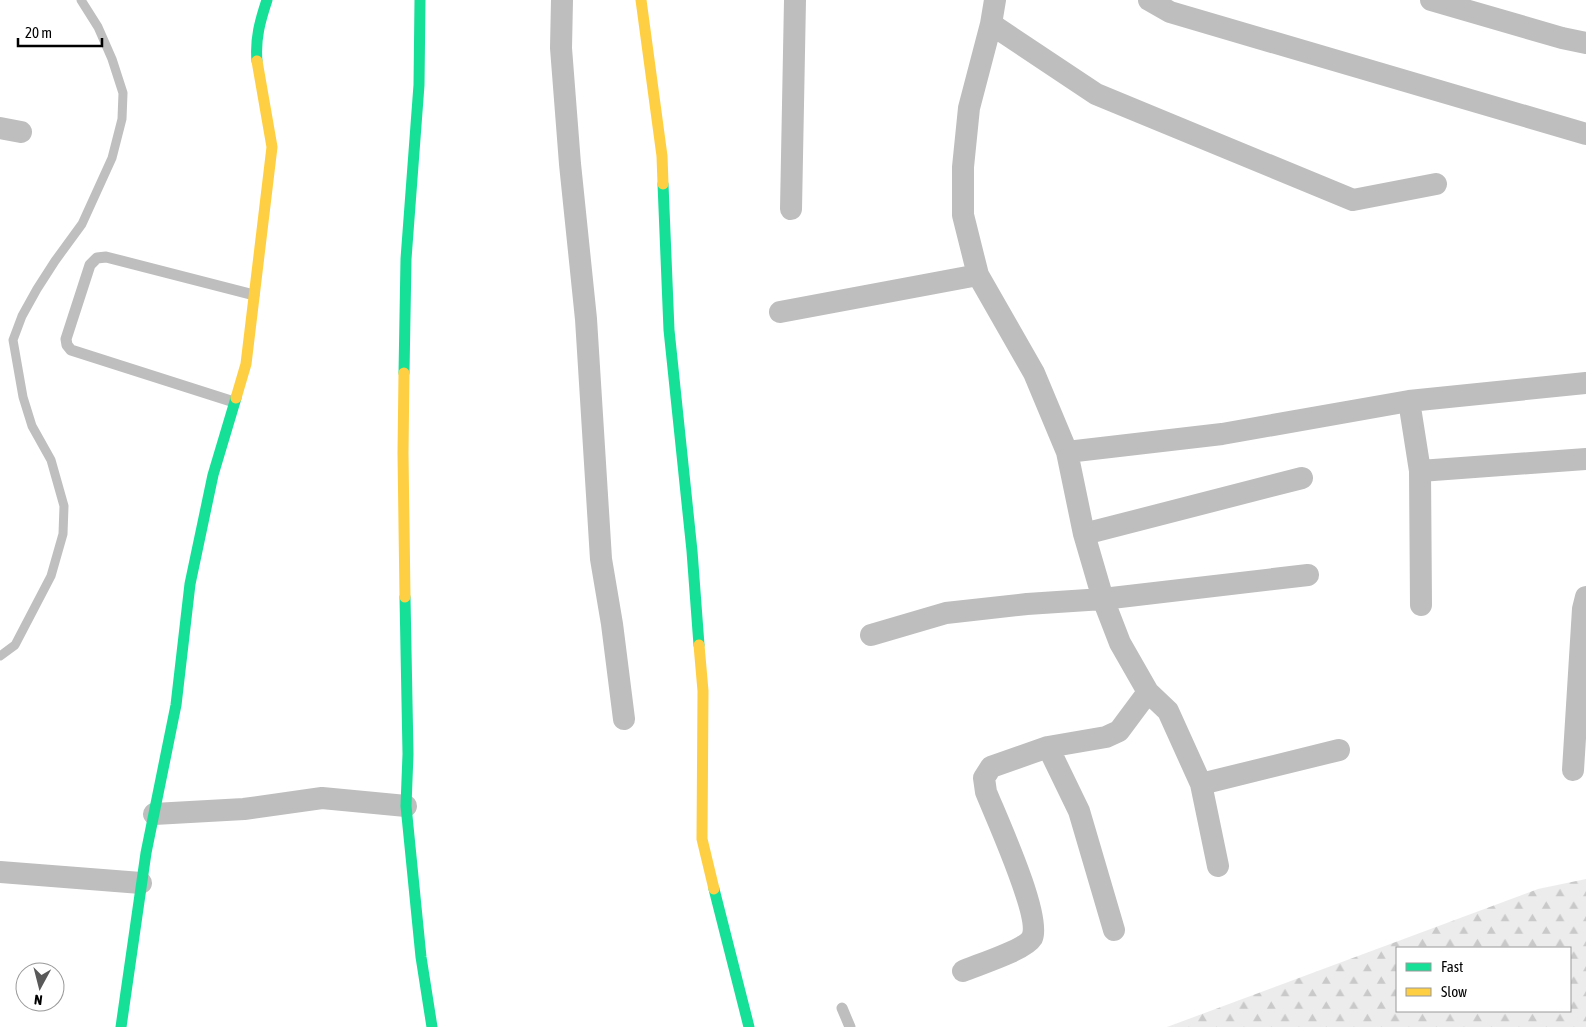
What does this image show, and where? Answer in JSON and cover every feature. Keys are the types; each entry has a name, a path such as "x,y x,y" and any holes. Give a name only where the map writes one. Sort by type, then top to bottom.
{"street":[{"path":"121,1027 141,884 176,705 190,584 213,475 246,364 272,147 256,50 258,27 267,0"},
{"path":"420,0 419,85 406,260 403,452 408,754 406,806 421,957 432,1027"},
{"path":"562,0 561,48 570,164 586,319 601,559 612,624 624,719"},
{"path":"641,0 662,156 670,330 692,551 703,691 702,839 749,1027"},
{"path":"790,209 795,0"},
{"path":"995,0 969,108 963,167 963,215 978,275 1034,372 1067,452 1084,534 1103,598 1120,643 1148,692 1168,711 1201,784 1218,866"},
{"path":"1149,0 1170,12 1586,134"},
{"path":"1431,0 1562,38 1586,42"},
{"path":"990,24 1096,94 1353,200 1436,184"},
{"path":"780,312 978,275"},
{"path":"1067,452 1222,434 1409,401 1586,383"},
{"path":"1409,401 1420,471 1421,605"},
{"path":"1420,471 1586,458"},
{"path":"1084,534 1302,478"},
{"path":"870,635 946,613 1308,575"},
{"path":"1573,770 1586,596"},
{"path":"963,971 1021,948 1032,938 1034,926 1026,893 986,792 984,778 991,767 1048,747 1106,737 1120,731 1148,692"},
{"path":"1048,747 1079,811 1114,930"},
{"path":"1201,784 1339,750"},
{"path":"154,814 244,809 322,798 406,806"},
{"path":"0,872 141,884"}],"lane":[{"path":"234,402 71,350 67,345 66,339 90,264 97,258 106,257 254,295"},
{"path":"842,1008 850,1027"}],"green space":[{"path":"1586,879 1586,1027 1167,1027 1538,889"}],"waterway":[{"path":"0,656 15,645 51,576 63,534 64,506 51,460 32,426 23,397 13,340 22,316 37,289 82,224 112,158 122,119 123,93 112,59 98,27 81,0"}],"traffic: fast":[{"path":"257,61 259,30 267,0"},
{"path":"404,373 406,259 419,85 420,0"},
{"path":"663,184 669,330 692,551 699,645"},
{"path":"121,1027 146,853 176,705 190,584 213,475 236,398"},
{"path":"405,597 408,754 406,806 421,957 432,1027"},
{"path":"714,889 749,1027"}],"traffic: slow":[{"path":"641,0 662,156 663,184"},
{"path":"236,398 246,364 272,147 257,61"},
{"path":"404,373 405,597"},
{"path":"699,645 703,691 702,839 714,889"}]}
